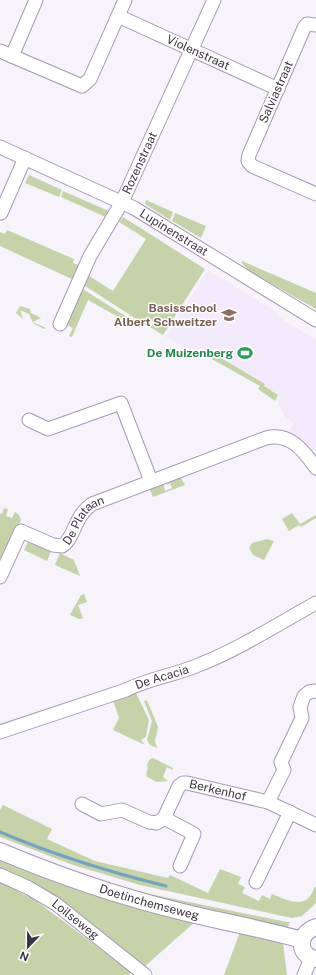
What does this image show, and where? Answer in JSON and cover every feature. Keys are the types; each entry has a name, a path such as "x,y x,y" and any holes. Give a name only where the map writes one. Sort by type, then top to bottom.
{"main road":[{"name":"Doetinchemseweg","path":"0,851 66,877 114,893 175,910 302,940"},
{"path":"313,959 305,954 302,947 302,940 310,929 316,927"}],"street":[{"path":"12,56 36,0"},
{"path":"0,51 82,86 90,79 125,0"},
{"name":"Rozenstraat","path":"60,324 90,256 122,202 214,0"},
{"name":"Violenstraat","path":"118,16 278,89"},
{"name":"Salviastraat","path":"312,24 278,89 249,155 248,161 252,166 316,194"},
{"name":"Lupinenstraat","path":"0,147 122,202 316,320"},
{"path":"1,213 25,158"},
{"path":"29,420 48,429 121,403 151,481"},
{"name":"De Plataan","path":"0,576 21,531 53,545 62,546 68,540 78,518 86,508 92,504 271,437 281,437 294,443 306,454 316,468"},
{"name":"De Acacia","path":"0,732 126,690 146,681 190,669 230,651 316,603"},
{"path":"268,802 284,770 281,762 302,718 301,704 306,694 316,691"},
{"name":"Berkenhof","path":"164,818 179,786 183,783 268,802 316,825"},
{"path":"82,804 101,814 122,810 153,823 164,818 194,834 180,866"},
{"path":"256,882 290,812"},
{"name":"Loilseweg","path":"0,875 29,888 56,904 139,973"},
{"path":"304,975 313,959"}],"shaded area":[{"path":"208,270 278,313 277,316 316,340 316,448 312,451 303,440 289,432 294,423 285,417 277,401 280,396 212,352 207,360 166,337"}],"green space":[{"path":"29,175 62,190 59,197 25,183"},
{"path":"63,191 111,212 108,218 61,197"},
{"path":"146,200 173,212 170,220 145,204"},
{"path":"175,213 206,226 201,238 172,221"},
{"path":"123,217 205,269 163,335 150,327 157,319 156,318 147,326 82,284 86,274 113,291 146,239 119,222"},
{"path":"7,230 74,259 73,263 81,266 76,281 0,246 0,232 5,234"},
{"path":"242,261 316,293 316,309 249,271 241,262"},
{"path":"81,288 135,322 134,326 88,300 72,337 69,336 73,328 67,325 66,320"},
{"path":"20,306 30,309 31,313 41,318 33,322 46,328 44,329 33,323 29,314 20,310 23,319 16,313"},
{"path":"211,352 265,384 264,386 278,395 275,401 258,389 260,386 208,357"},
{"path":"177,477 181,478 185,485 153,497 148,486 163,481 165,491 172,488 170,483 167,485 165,480"},
{"path":"4,508 8,509 6,516 12,518 15,512 19,515 21,520 0,566 0,513 2,514"},
{"path":"292,513 300,524 316,515 316,518 301,527 299,525 289,531 282,519"},
{"path":"267,539 274,541 264,560 253,555 249,548 252,543"},
{"path":"29,540 52,549 47,561 24,550"},
{"path":"60,553 74,560 80,576 55,565"},
{"path":"84,594 87,602 78,605 83,618 79,619 70,615 81,595"},
{"path":"135,691 149,720 146,737 141,740 145,745 113,730 119,718 113,700"},
{"path":"147,700 158,727 155,741 157,748 150,745 147,740 152,721 144,701"},
{"path":"153,758 173,768 173,770 167,767 163,777 168,781 157,782 147,777 147,765 150,759"},
{"path":"3,805 52,829 47,839 95,861 168,878 170,875 208,893 220,869 241,877 238,884 245,887 242,893 259,901 262,895 270,899 272,894 290,901 302,902 311,895 316,887 316,903 302,916 292,918 140,885 73,865 0,837 0,810"},
{"path":"0,858 196,921 144,967 0,869"},
{"path":"0,882 35,900 131,972 129,975 0,975"},
{"path":"101,884 290,922 287,929 268,926"},
{"path":"240,932 283,943 287,975 224,975"}],"waterway":[{"path":"0,832 82,862 166,886"}],"place":[{"name":"Basisschool Albert Schweitzer","path":"229,315"},
{"name":"De Muizenberg","path":"245,353"}]}
